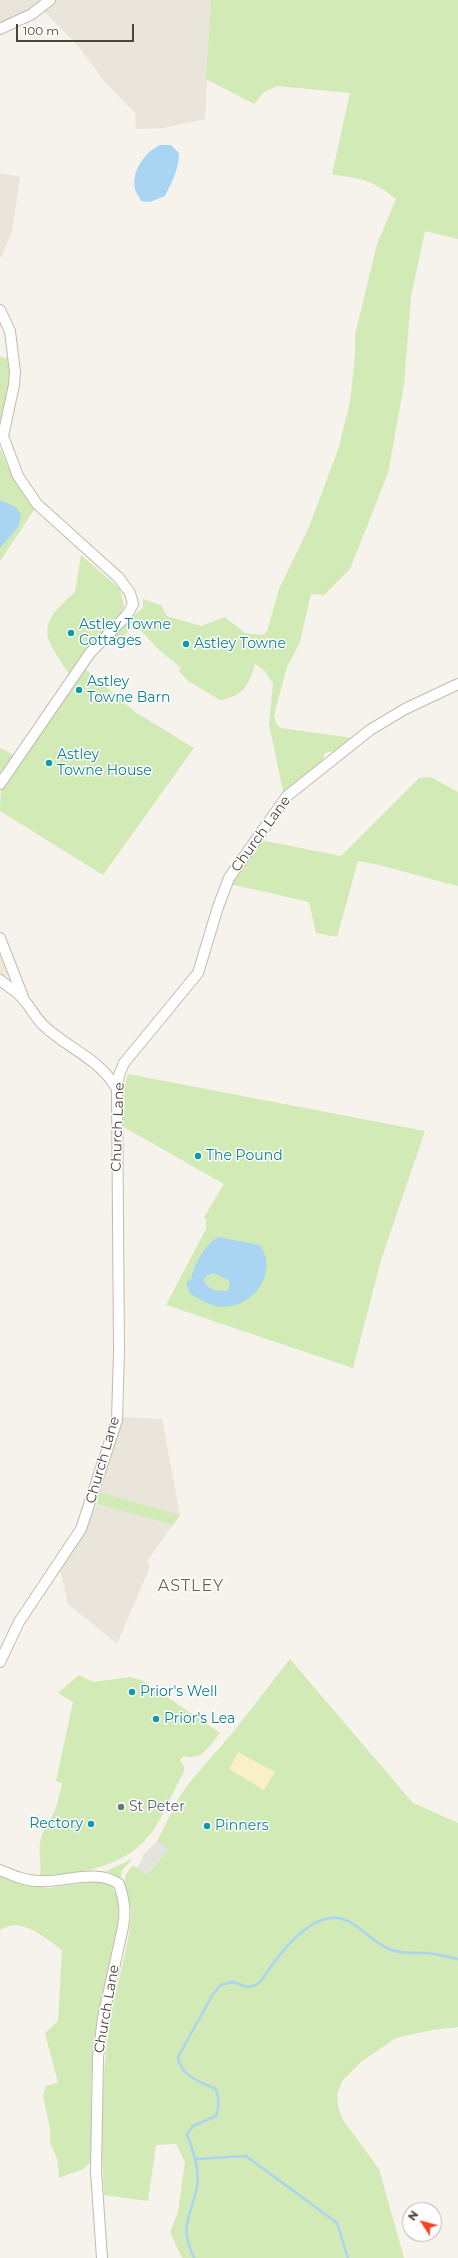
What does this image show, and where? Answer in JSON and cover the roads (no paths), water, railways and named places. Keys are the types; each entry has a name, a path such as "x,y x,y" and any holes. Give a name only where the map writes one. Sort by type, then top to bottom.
{"street":[{"path":"0,29 32,14 50,0"},
{"path":"0,310 10,331 15,372 14,385 3,436 18,476 37,504 119,578 130,593 133,604 127,615 90,653 0,784"},
{"name":"Church Lane","path":"0,1662 19,1622 81,1529 117,1420 119,1351 117,1089 119,1076 124,1063 185,992 198,973 229,878 287,796 370,730 405,709 458,684"},
{"path":"0,938 24,999 36,1017 45,1027 97,1064 109,1076 117,1089"},
{"path":"0,980 24,999"},
{"path":"97,1064 107,1067 124,1063"},
{"name":"Church Lane","path":"0,1870 37,1881 104,1877 118,1884 122,1895 125,1916 103,2018 98,2057 96,2172 102,2258"}],"water":[{"path":"160,145 171,145 179,153 175,175 165,196 150,202 141,201 135,189 134,182 137,169 144,157"},
{"path":"0,500 16,507 21,515 18,527 0,548"},
{"path":"218,1237 260,1245 265,1257 266,1269 264,1280 258,1290 239,1304 227,1307 215,1306 190,1294 186,1283 192,1278 201,1255","holes":["213,1273 228,1280 230,1285 228,1291 215,1290 204,1282 205,1277"]}],"waterway":[{"path":"194,2258 187,2239 186,2231 188,2218 196,2192 198,2177 194,2155 187,2134 193,2126 216,2116 219,2105 216,2089 197,2081 187,2074 180,2064 178,2057 213,1994 221,1985 233,1982 247,1987 256,1985 298,1936 310,1926 322,1920 335,1918 348,1921 381,1945 392,1950 404,1953 433,1954 458,1959"},
{"path":"196,2159 246,2156 337,2223 348,2258"}],"place":[{"name":"Astley Towne Cottages","path":"71,633"},
{"name":"Astley Towne","path":"186,644"},
{"name":"Astley Towne Barn","path":"79,690"},
{"name":"Astley Towne House","path":"49,763"},
{"name":"The Pound","path":"198,1156"},
{"name":"Prior's Well","path":"132,1692"},
{"name":"Prior's Lea","path":"156,1719"},
{"name":"St Peter","path":"121,1807"},
{"name":"Rectory","path":"91,1824"},
{"name":"Pinners","path":"207,1826"}],"district":[{"name":"ASTLEY","path":"191,1586"}]}
